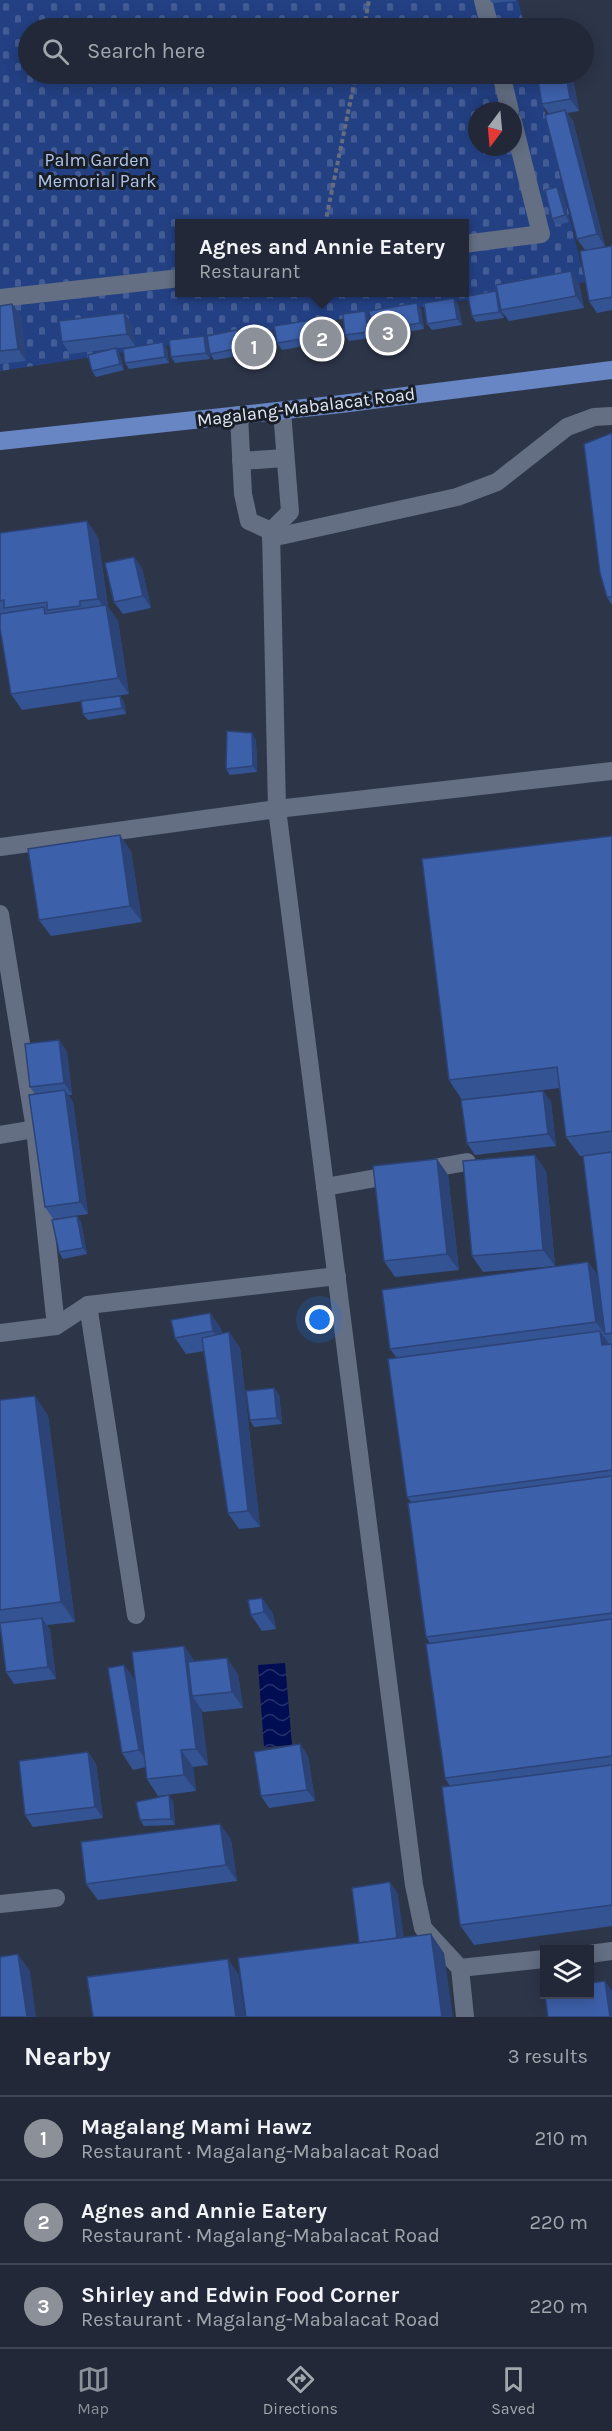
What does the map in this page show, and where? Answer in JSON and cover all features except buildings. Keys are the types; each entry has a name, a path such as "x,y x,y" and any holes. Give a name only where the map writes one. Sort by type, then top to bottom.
{"main road":[{"name":"Magalang-Mabalacat Road","path":"0,441 282,411 612,370"}],"lane":[{"path":"483,0 488,18"},
{"path":"503,84 508,102"},
{"path":"469,243 541,234 522,156"},
{"path":"0,298 175,279"},
{"path":"282,411 290,512 271,535 277,809 414,1885 423,1928 460,1968 465,2017"},
{"path":"239,415 243,494 249,521 271,535 457,497 496,482 567,427 594,417 612,416"},
{"path":"242,461 285,458"},
{"path":"0,847 277,809 612,771"},
{"path":"0,914 35,1129 56,1326"},
{"path":"0,1135 35,1129"},
{"path":"325,1187 467,1162"},
{"path":"0,1333 56,1326 88,1305 337,1276"},
{"path":"88,1305 136,1615"},
{"path":"0,1904 56,1898"},
{"path":"594,1954 612,1952"},
{"path":"460,1968 540,1959"}],"path":[{"path":"366,18 369,0"},
{"path":"326,219 354,84"}],"green space":[{"name":"Palm Garden Memorial Park","path":"0,0 518,0 522,18 18,18 18,84 538,84 585,282 0,371"}],"water":[{"path":"285,1663 292,1745 264,1747 258,1665"}],"place":[{"name":"Shirley and Edwin Food Corner","path":"388,333"},
{"name":"Agnes and Annie Eatery","path":"322,339"},
{"name":"Magalang Mami Hawz","path":"254,347"}]}
